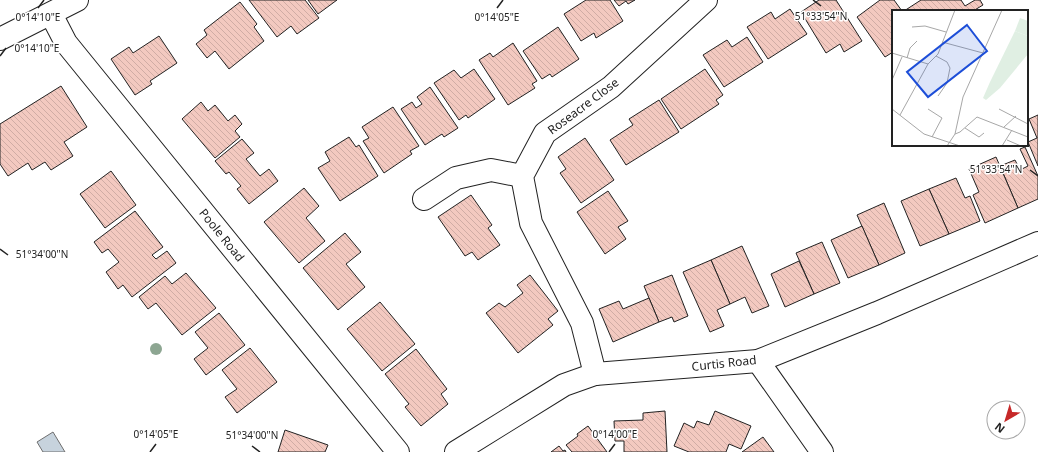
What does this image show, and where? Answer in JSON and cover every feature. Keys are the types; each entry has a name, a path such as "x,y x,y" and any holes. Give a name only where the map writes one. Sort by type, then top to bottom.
{"street":[{"path":"0,39 77,0"},
{"name":"Roseacre Close","path":"522,176 545,133 611,87 706,0"},
{"name":"Poole Road","path":"51,14 66,43 398,452"},
{"path":"424,199 456,178 491,170 522,176 531,223 582,323 595,374"},
{"name":"Curtis Road","path":"456,452 564,385 595,374 758,361 877,313 1038,243"},
{"path":"758,361 822,452"}],"shaded area":[{"path":"53,432 65,452 43,452 37,442"}],"building":[{"path":"249,0 305,0 319,18 297,34 291,26 277,37"},
{"path":"308,0 337,0 318,14"},
{"path":"586,0 610,0 623,21 596,38 594,33 581,41 564,14"},
{"path":"614,0 635,0 628,4 626,1 619,6"},
{"path":"819,0 836,0 862,41 844,52 840,44 826,53 801,12"},
{"path":"880,0 894,0 901,10 892,10 892,53 885,57 857,17"},
{"path":"921,0 961,0 965,6 975,0 980,0 983,5 975,10 906,10"},
{"path":"240,2 257,24 254,27 264,41 229,69 215,51 207,58 196,44 207,35 204,30"},
{"path":"790,9 807,34 768,59 747,27 771,12 775,19"},
{"path":"558,27 579,59 552,77 550,74 542,79 523,51"},
{"path":"159,36 177,63 150,81 152,84 135,95 111,59 129,47 133,53"},
{"path":"747,37 763,62 724,87 703,55 727,40 732,47"},
{"path":"513,43 537,81 532,84 535,88 508,105 479,60 490,53 493,57"},
{"path":"474,69 495,99 468,118 466,115 459,120 434,83 454,70 461,78"},
{"path":"705,69 723,95 716,100 719,104 681,129 661,99"},
{"path":"61,86 87,127 64,142 73,156 51,170 45,162 32,170 28,163 8,176 0,164 0,124"},
{"path":"430,87 458,128 444,137 442,134 425,145 401,109 412,102 416,108 422,104 417,97"},
{"path":"659,100 679,132 626,165 610,140 633,125 629,119"},
{"path":"201,102 208,111 215,105 228,121 235,115 242,124 235,131 240,137 215,158 182,119"},
{"path":"393,107 419,146 410,151 412,154 384,173 363,141 369,138 362,127"},
{"path":"1038,115 1038,166 1028,142 1037,138 1029,119"},
{"path":"349,137 356,147 359,145 378,176 340,201 318,168 330,161 325,152"},
{"path":"585,138 614,180 581,203 560,173 566,169 558,157"},
{"path":"242,139 254,153 246,159 260,176 269,169 278,181 249,204 237,189 241,186 229,172 226,174 215,161"},
{"path":"1025,147 1038,176 1038,199 1018,208 1000,166 1015,160 1020,170 1028,166 1020,149"},
{"path":"996,157 1018,208 985,223 973,195 979,192 969,169"},
{"path":"111,171 136,205 105,228 80,194"},
{"path":"956,178 965,198 970,196 980,221 949,234 929,189"},
{"path":"304,188 319,206 306,218 325,241 299,263 264,222"},
{"path":"929,189 949,234 920,246 901,201"},
{"path":"608,191 628,221 618,227 626,239 605,254 577,212"},
{"path":"471,195 492,225 488,228 500,245 478,260 472,252 465,256 438,217"},
{"path":"884,203 905,253 879,265 857,215"},
{"path":"135,211 163,247 152,255 156,259 167,251 176,263 132,297 123,285 118,289 106,272 119,262 108,249 102,253 94,242"},
{"path":"862,226 879,265 848,278 831,240"},
{"path":"345,233 361,252 346,264 365,287 338,310 303,268"},
{"path":"822,242 840,283 814,294 796,253"},
{"path":"742,246 769,306 752,313 745,297 730,304 711,260"},
{"path":"711,260 730,304 717,310 724,326 710,332 683,272"},
{"path":"799,261 814,294 785,307 771,274"},
{"path":"186,273 216,308 182,335 156,303 148,309 139,297 165,276 172,284"},
{"path":"530,275 558,311 548,319 553,325 518,353 486,313 499,303 505,307 523,293 517,285"},
{"path":"672,275 688,316 674,322 672,317 659,322 644,286"},
{"path":"649,298 659,322 613,342 599,309 619,301 623,309"},
{"path":"380,302 415,344 382,371 347,329"},
{"path":"219,313 245,345 206,375 194,359 208,348 195,332"},
{"path":"250,348 277,382 237,413 225,397 237,389 222,370"},
{"path":"416,349 447,389 441,394 448,404 421,426 405,407 409,404 385,374"},
{"path":"665,411 667,452 624,452 624,441 615,441 614,421 643,420 643,413"},
{"path":"715,411 751,426 741,449 729,444 726,452 689,452 674,446 684,423 694,428 697,421 709,425"},
{"path":"588,426 607,452 572,452 566,445"},
{"path":"285,430 328,445 325,452 278,452"},
{"path":"763,437 774,452 742,452"},
{"path":"559,446 566,452 551,452"}]}
